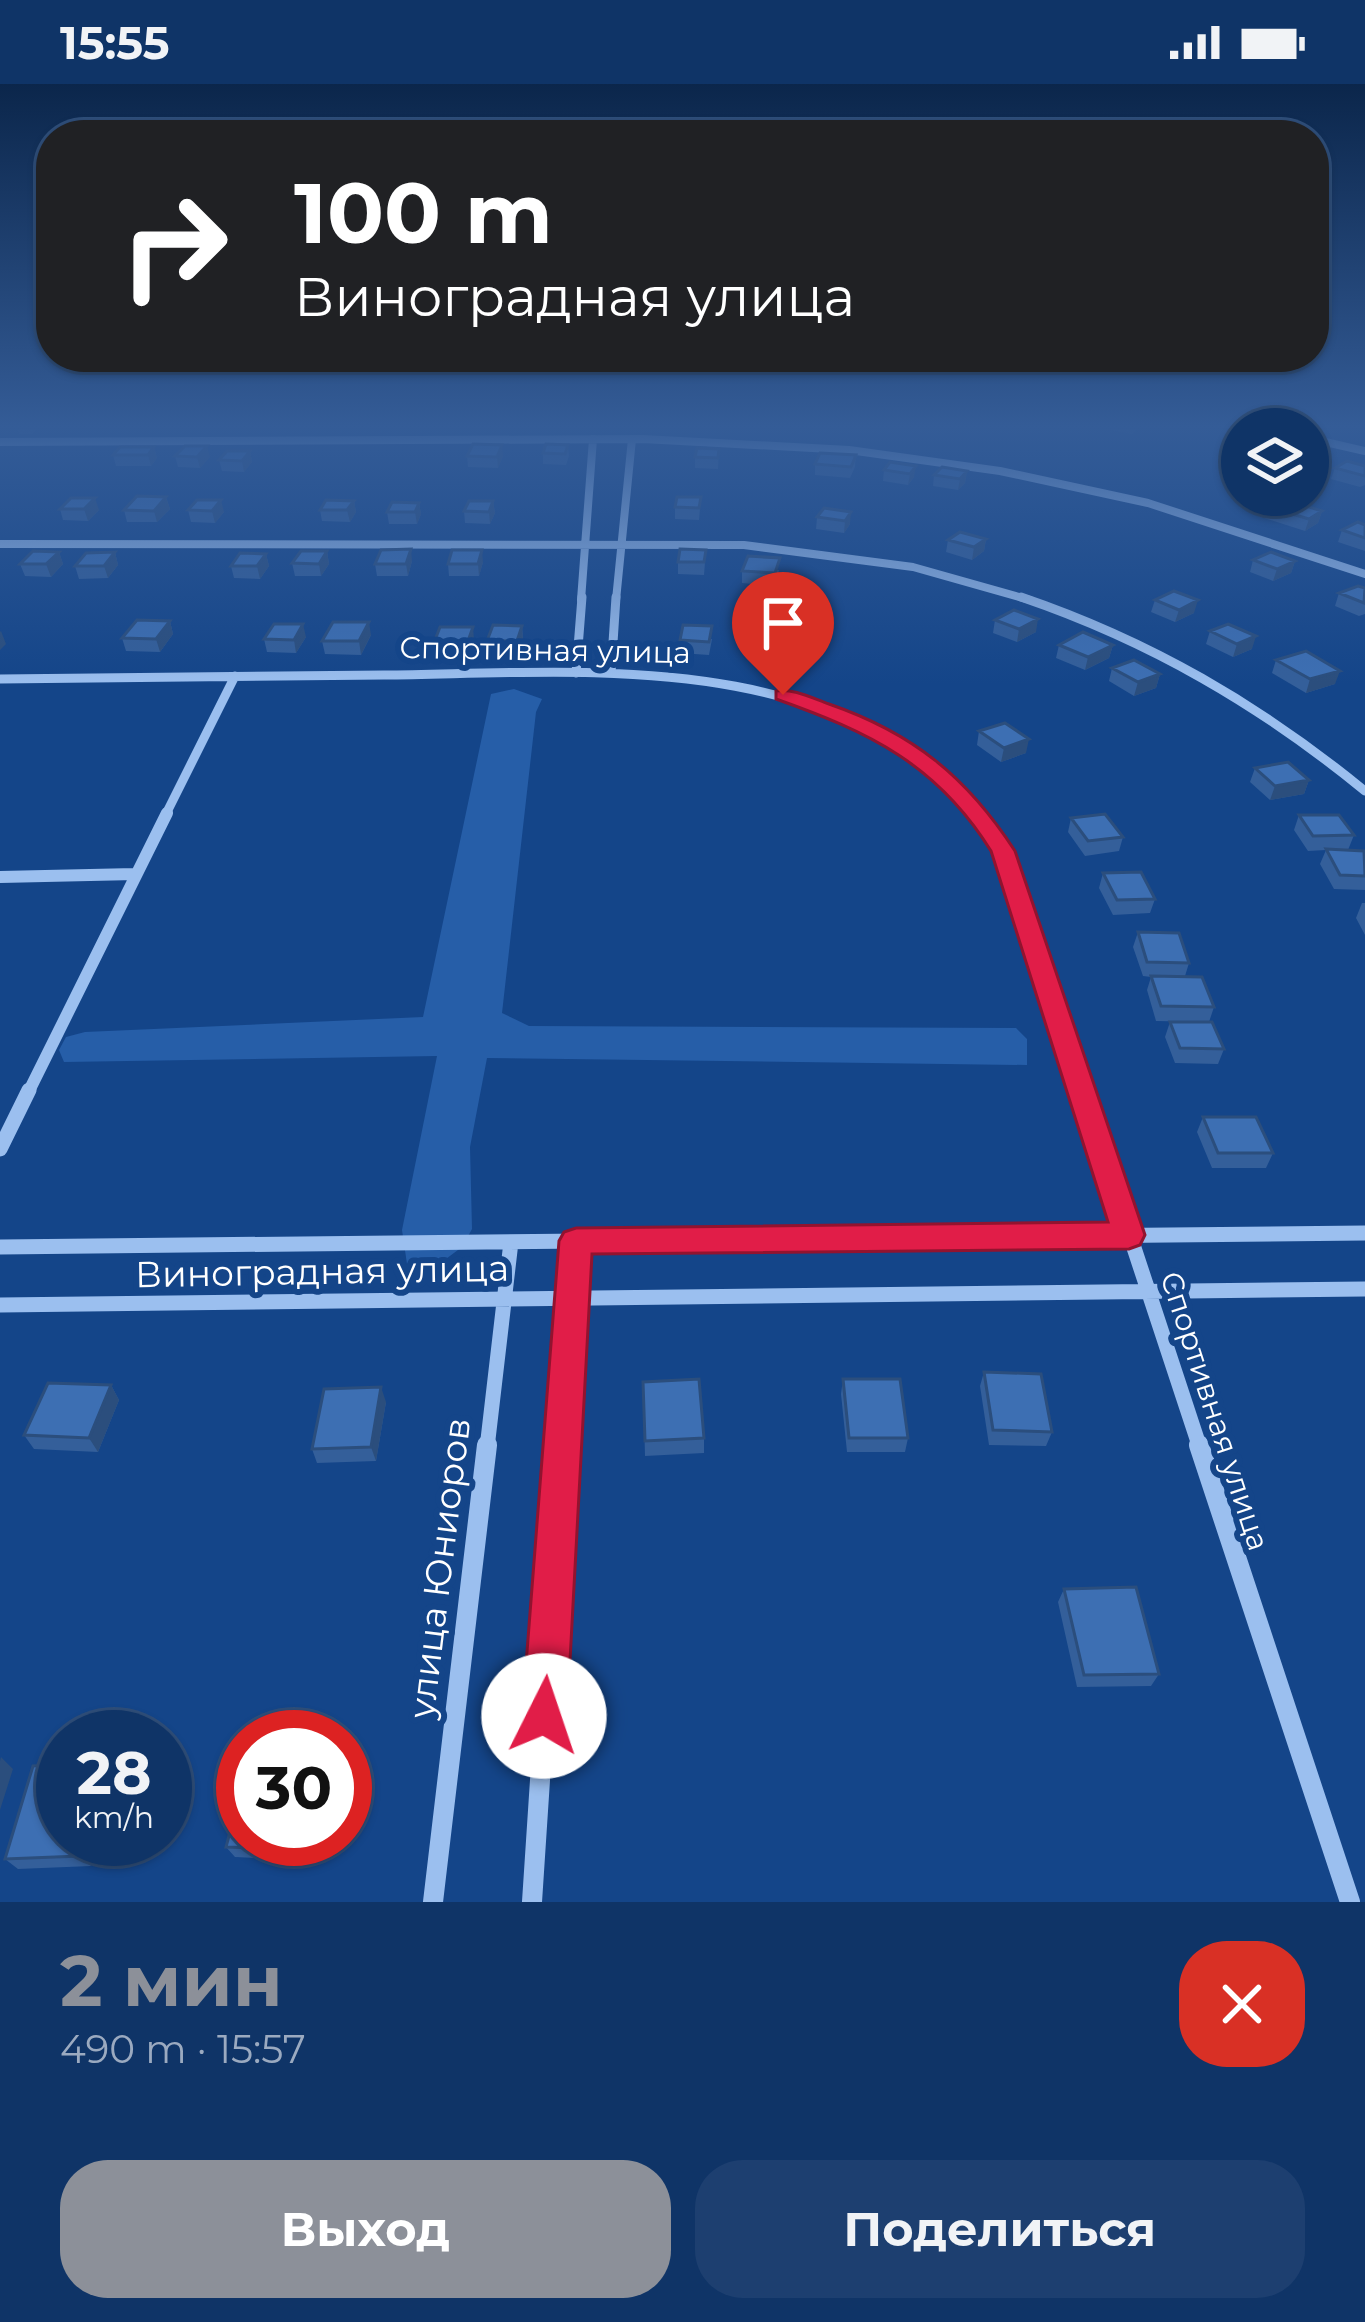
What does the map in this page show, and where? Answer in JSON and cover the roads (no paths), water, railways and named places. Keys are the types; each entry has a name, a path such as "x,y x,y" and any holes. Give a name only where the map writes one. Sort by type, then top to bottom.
{"street":[{"path":"576,673 588,514"},
{"path":"611,673 623,514"},
{"path":"1181,514 1365,574"},
{"path":"0,544 746,545 903,566 1047,604 1186,663 1309,741 1365,791"},
{"name":"Спортивная улица","path":"0,679 611,673 713,680 783,695 846,717 914,754 976,809 1003,851 1350,1902"},
{"path":"0,1149 235,676"},
{"path":"0,877 135,874"},
{"name":"Виноградная улица","path":"0,1247 1365,1233"},
{"path":"532,1902 576,1241"},
{"name":"улица Юниоров","path":"433,1902 511,1242"},
{"name":"Виноградная улица","path":"0,1305 1365,1289"}]}
